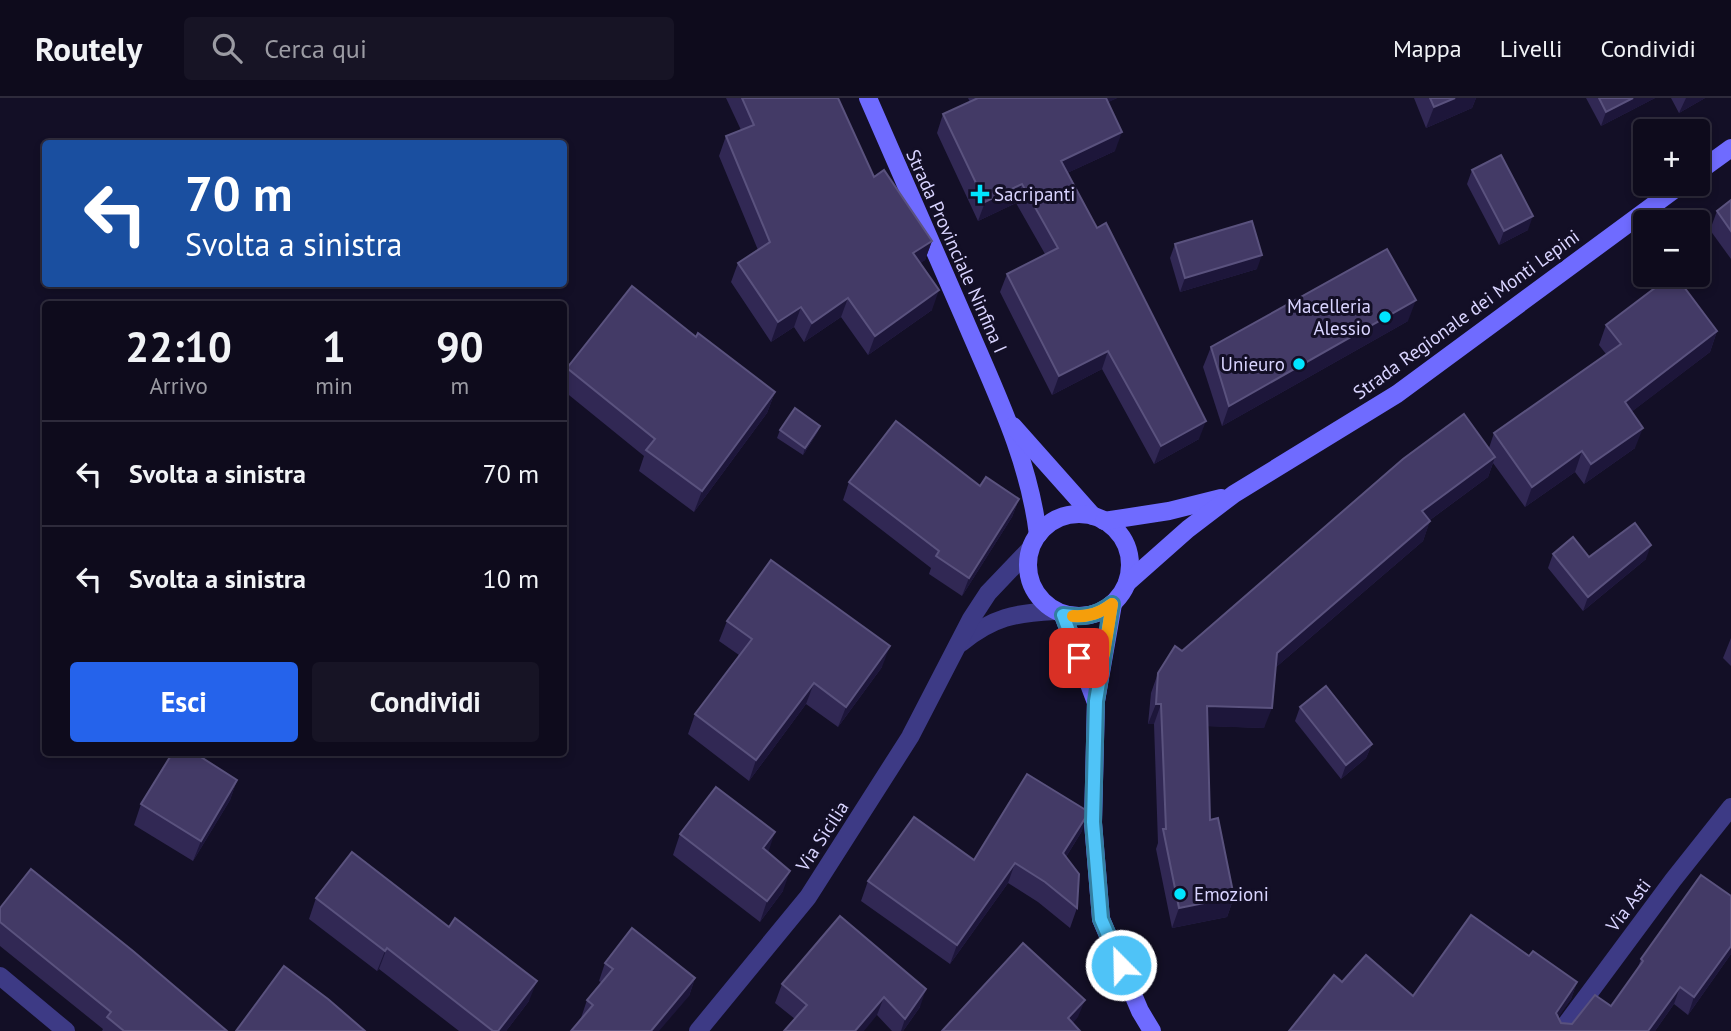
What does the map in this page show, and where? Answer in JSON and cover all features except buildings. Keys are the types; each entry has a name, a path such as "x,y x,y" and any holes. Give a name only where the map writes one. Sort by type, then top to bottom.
{"street":[{"name":"Strada Provinciale Ninfina I","path":"868,98 1008,421 1034,508 1034,542"},
{"path":"1710,163 1731,148"},
{"name":"Strada Regionale dei Monti Lepini","path":"1127,583 1188,529 1234,494 1397,394 1666,196"},
{"name":"Strada Provinciale Ninfina I","path":"1008,421 1098,518"},
{"name":"Strada Regionale dei Monti Lepini","path":"1098,518 1169,511 1234,494"},
{"path":"1076,514 1098,518 1116,529 1124,541 1130,569 1127,583 1112,604 1102,612 1089,616 1059,613 1044,603 1034,591 1029,578 1027,563 1034,542 1058,518 1076,514"},
{"name":"Via Sicilia","path":"698,1031 807,897 910,737 988,593 1034,542"},
{"path":"1112,604 1096,701 1093,822 1101,919 1140,1011 1152,1031"},
{"name":"Via Sicilia","path":"956,648 994,620 1024,612 1059,613"},
{"path":"1059,613 1096,701"},
{"name":"Via Asti","path":"1561,1031 1731,807"},
{"path":"0,976 66,1031"}],"slow traffic":[{"path":"1073,616 1089,616 1102,612 1112,604 1104,654"}],"place":[{"name":"Sacripanti","path":"980,194"},
{"name":"Macelleria Alessio","path":"1385,317"},
{"name":"Unieuro","path":"1299,364"},
{"name":"Emozioni","path":"1180,894"}],"route":[{"path":"1079,658 1063,615 1089,616 1102,612 1112,604 1096,701 1093,822 1101,919 1121,965"}]}
